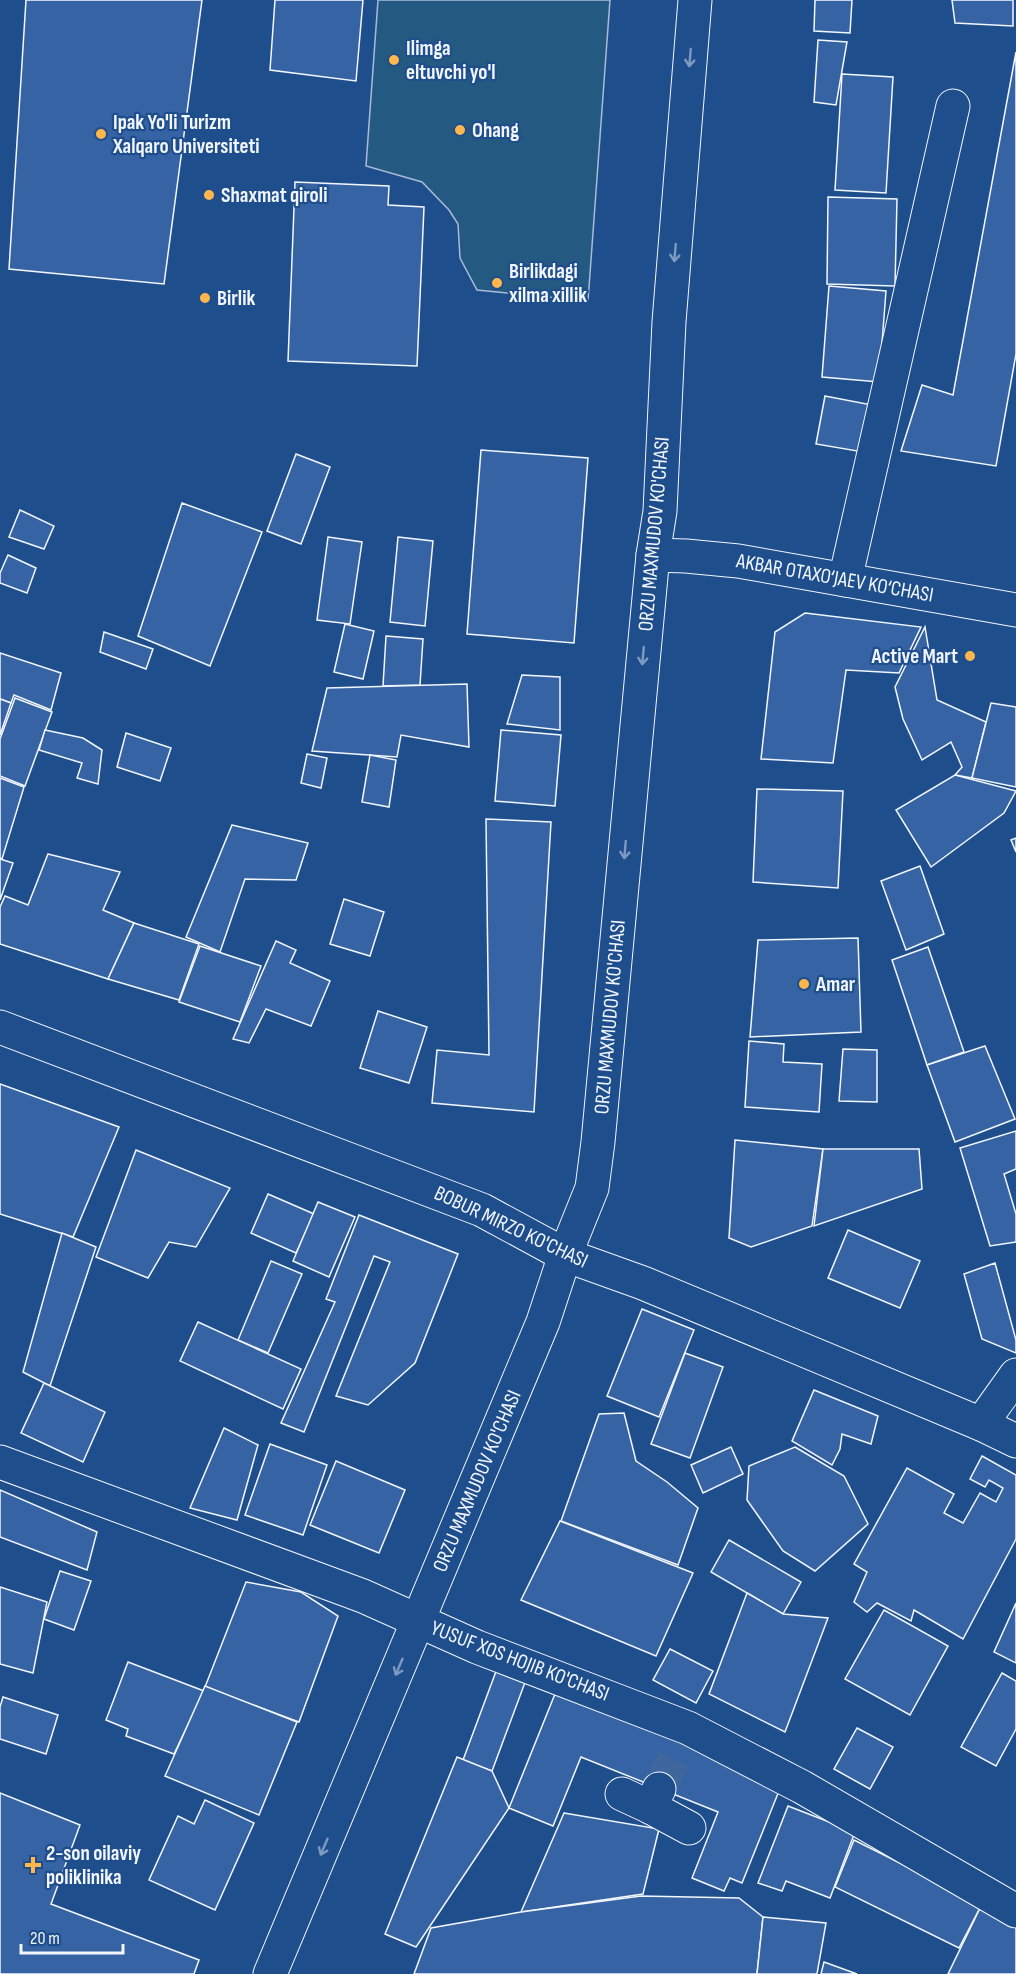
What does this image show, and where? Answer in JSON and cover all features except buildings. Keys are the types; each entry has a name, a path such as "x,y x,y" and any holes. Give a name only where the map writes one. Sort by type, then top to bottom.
{"main road":[{"name":"ORZU MAXMUDOV KO'CHASI","path":"270,1974 543,1322 565,1255 592,1188 653,555 660,511 669,322 695,0"},
{"path":"845,580 953,106"},
{"name":"AKBAR OTAXO‘JAEV KO‘CHASI","path":"653,555 738,561 845,580 1014,602"},
{"name":"BOBUR MIRZO KO'CHASI","path":"0,1027 482,1210 565,1255 643,1283 981,1424 1016,1441"},
{"path":"981,1424 1016,1375"},
{"name":"YUSUF XOS HOJIB KO'CHASI","path":"0,1462 363,1596 477,1647 616,1699 802,1787 1016,1911"},
{"path":"644,1797 689,1828"}],"shaded area":[{"path":"378,0 610,0 588,301 477,290 460,258 458,224 449,210 422,182 366,166"}],"tunnel":[{"path":"659,1789 686,1735"}],"place":[{"name":"Ilimga eltuvchi yo'l","path":"394,60"},
{"name":"Ohang","path":"460,130"},
{"name":"Ipak Yo'li Turizm Xalqaro Universiteti","path":"101,134"},
{"name":"Shaxmat qiroli","path":"209,195"},
{"name":"Birlikdagi xilma xillik","path":"497,283"},
{"name":"Birlik","path":"205,298"},
{"name":"Active Mart","path":"970,656"},
{"name":"Amar","path":"804,984"},
{"name":"2-son oilaviy poliklinika","path":"33,1865"}]}
